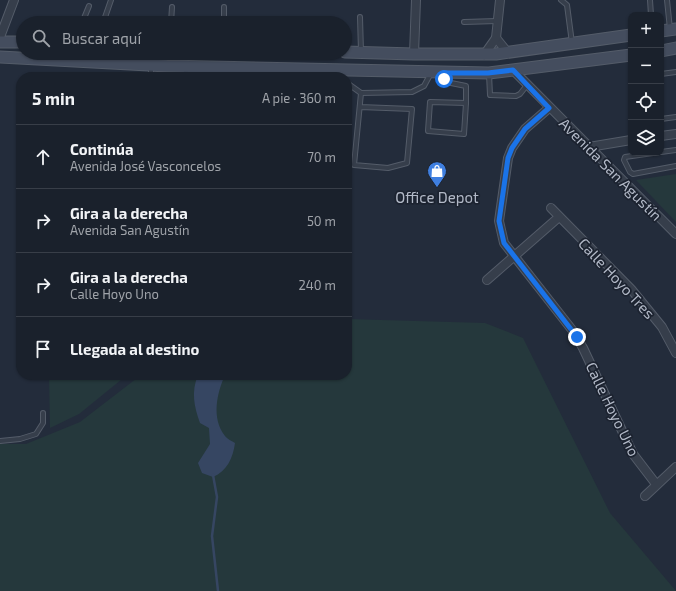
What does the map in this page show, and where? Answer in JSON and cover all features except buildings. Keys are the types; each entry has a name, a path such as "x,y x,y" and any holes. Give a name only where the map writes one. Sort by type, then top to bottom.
{"main road":[{"path":"352,52 484,55 508,53 628,35"},
{"path":"0,42 16,42"},
{"path":"664,50 676,48"},
{"path":"352,74 488,73 628,55"},
{"path":"0,57 16,58"},
{"path":"57,60 183,66 235,72"}],"street":[{"path":"0,37 14,0"},
{"path":"414,54 416,0"},
{"path":"484,55 496,38 500,0"},
{"path":"496,38 508,53"},
{"name":"Avenida San Agustín","path":"513,70 549,108 676,234"},
{"name":"Calle Hoyo Uno","path":"549,108 525,129 512,148 508,158 499,221 504,243 577,337 633,454 656,484"},
{"path":"664,136 676,134"},
{"path":"589,147 628,140"},
{"name":"Calle Hoyo Tres","path":"551,208 631,289 662,327 676,353"},
{"path":"487,280 559,217"},
{"path":"645,496 676,466"}],"lane":[{"path":"105,16 111,0"},
{"path":"561,0 567,5 572,43"},
{"path":"650,0 651,12"},
{"path":"667,0 669,30"},
{"path":"85,16 89,6"},
{"path":"171,16 172,6"},
{"path":"224,7 224,16"},
{"path":"360,17 361,52"},
{"path":"464,22 498,21"},
{"path":"151,65 151,72"},
{"path":"183,66 187,72"},
{"path":"664,74 676,72"},
{"path":"352,87 361,93 415,91 424,86 431,73"},
{"path":"443,73 446,82 466,86 466,103 464,134 428,130 431,102 466,103"},
{"path":"488,73 490,95 516,96 520,94 527,85"},
{"path":"360,107 412,109 407,163 388,168 354,165 361,93"},
{"path":"664,119 676,117"},
{"path":"664,152 676,150"},
{"path":"636,156 625,158 631,173 634,174 676,166"},
{"path":"0,441 20,439 36,434 43,423 44,413"}],"green space":[{"path":"676,174 676,222 636,180"},
{"path":"352,319 485,323 523,338 610,513 676,591 0,591 0,444 26,444 80,422 135,380 352,380"},
{"path":"49,380 121,380 79,414 50,428"}],"water":[{"path":"223,380 218,397 218,421 225,436 235,443 233,454 226,468 213,477 202,473 198,463 210,444 209,428 200,423 196,411 194,393 196,381"}],"waterway":[{"path":"213,475 217,497 212,536 218,591"}],"place":[{"name":"Office Depot","path":"437,188"}],"route":[{"path":"444,79 443,73 488,73 513,70 549,108 525,129 512,148 508,158 499,221 504,243 577,337"}]}
